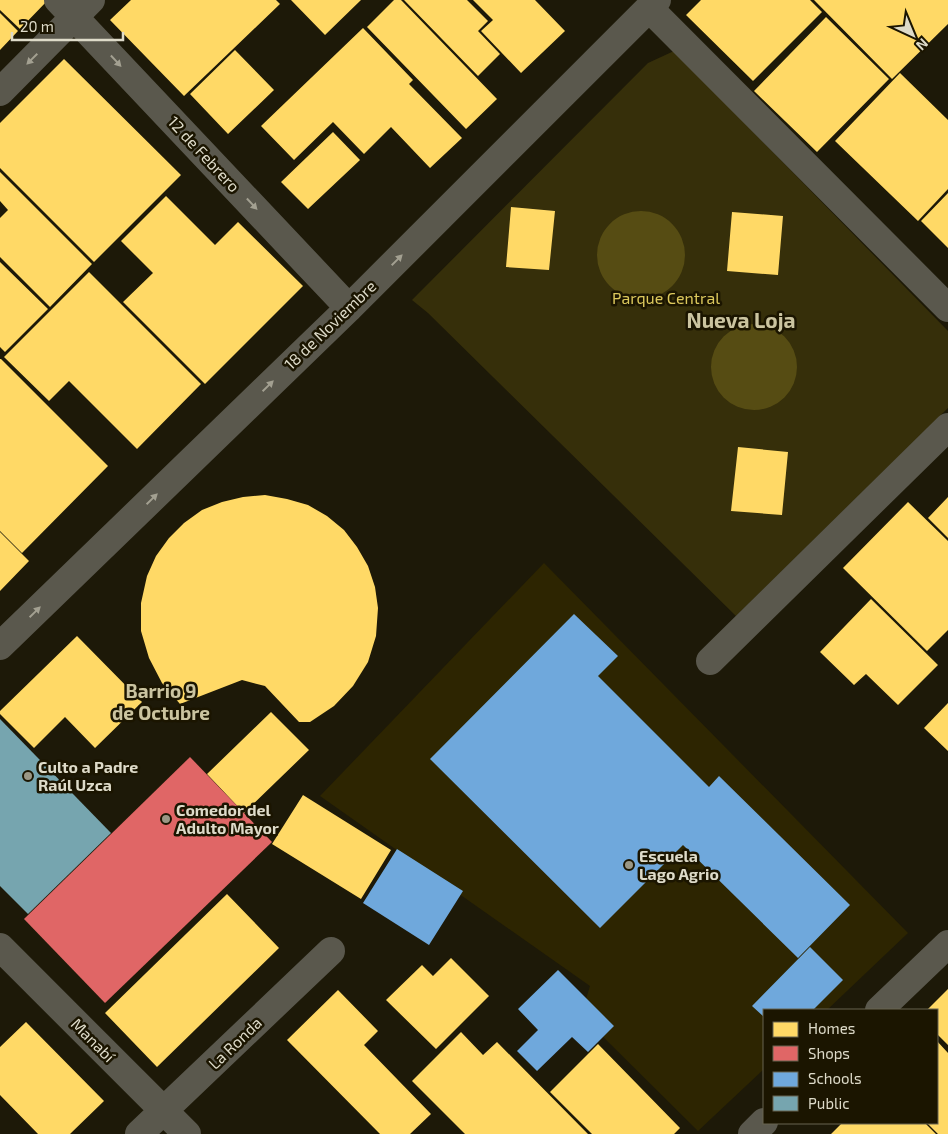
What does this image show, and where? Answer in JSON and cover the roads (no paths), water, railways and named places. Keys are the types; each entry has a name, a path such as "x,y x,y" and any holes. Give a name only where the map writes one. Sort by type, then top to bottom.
{"street":[{"name":"18 de Noviembre","path":"0,646 349,308 653,4"},
{"path":"653,4 948,308"},
{"name":"12 de Febrero","path":"75,6 349,308"},
{"path":"0,92 75,6"},
{"path":"710,661 948,427"},
{"path":"880,1009 948,944"},
{"name":"Manabí","path":"0,947 187,1134"},
{"name":"La Ronda","path":"139,1134 331,951"},
{"path":"752,1134 763,1123"}],"place":[{"name":"Culto a Padre Raúl Uzca","path":"28,776"},
{"name":"Comedor del Adulto Mayor","path":"166,819"},
{"name":"Escuela Lago Agrio","path":"629,865"}],"district":[{"name":"Nueva Loja","path":"741,321"},
{"name":"Barrio 9 de Octubre","path":"161,702"}],"park label":[{"name":"Parque Central","path":"666,298"}]}
